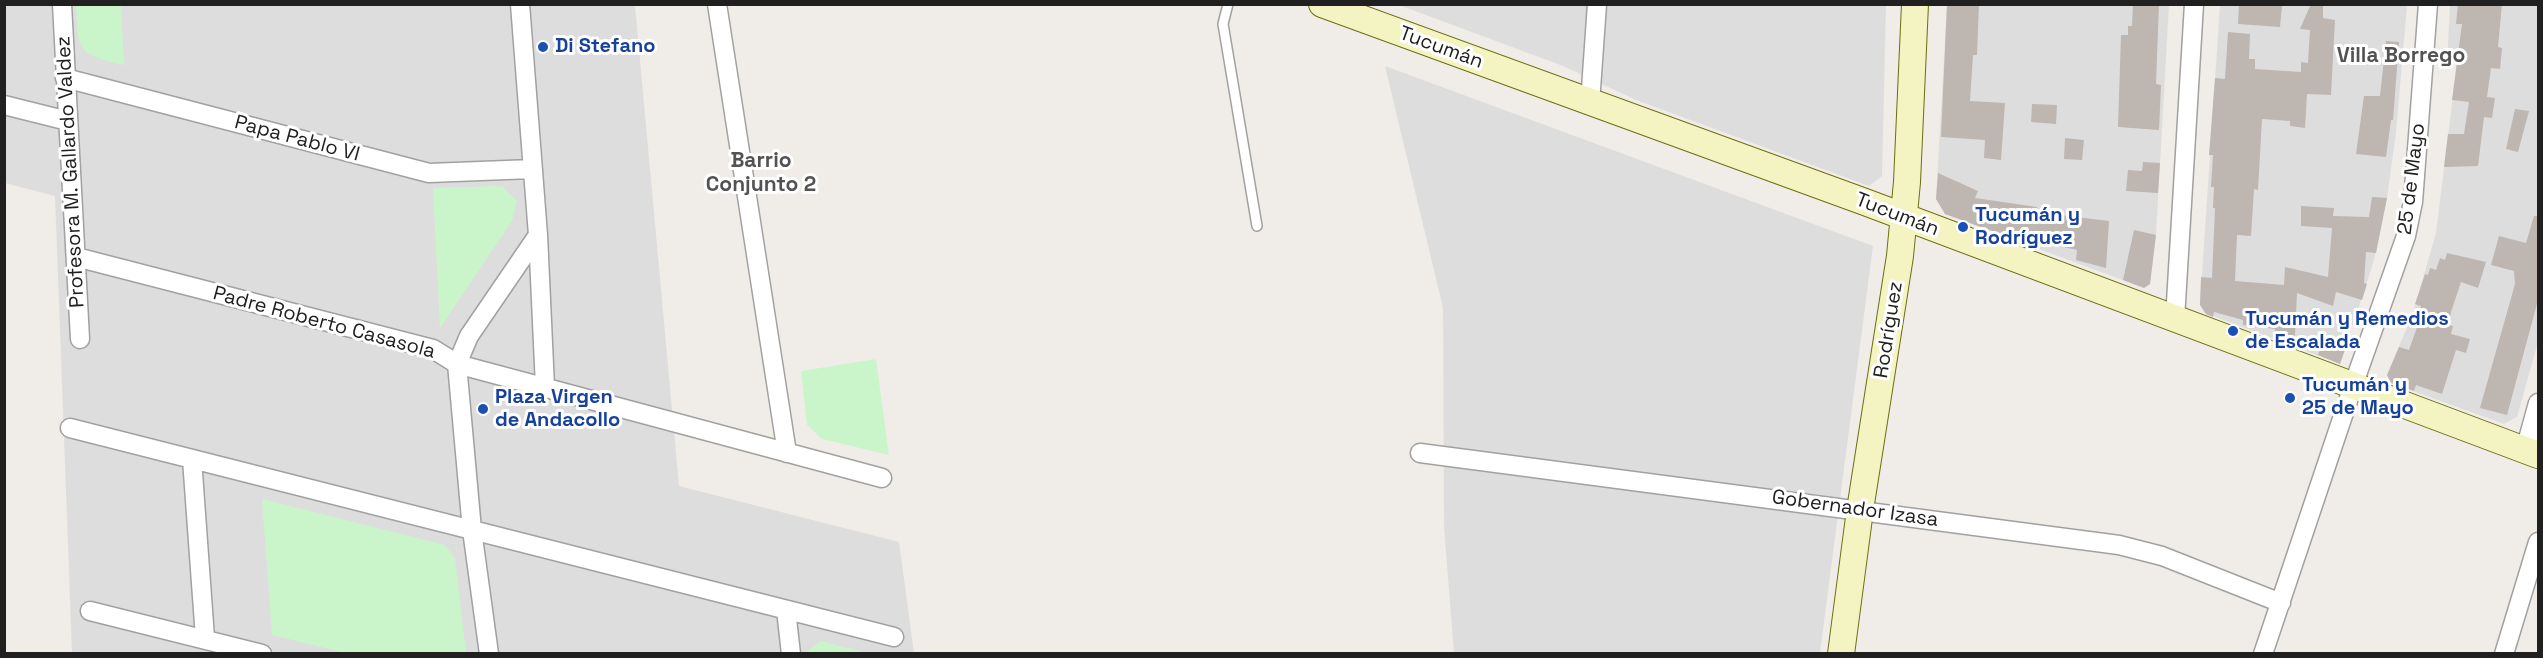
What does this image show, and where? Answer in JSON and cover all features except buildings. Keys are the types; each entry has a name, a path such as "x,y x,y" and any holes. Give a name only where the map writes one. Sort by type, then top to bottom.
{"main road":[{"name":"Tucumán","path":"1322,4 1904,218 2532,453"},
{"name":"Rodríguez","path":"1841,654 1860,510 1900,256 1915,4"}],"street":[{"name":"Profesora M. Gallardo Valdez","path":"62,4 80,339"},
{"path":"520,4 538,236 545,387"},
{"path":"717,4 787,453"},
{"path":"1590,103 1597,4"},
{"path":"2175,319 2194,4"},
{"name":"25 de Mayo","path":"2264,654 2353,386 2399,260 2410,213 2428,4"},
{"name":"Papa Pablo VI","path":"65,78 429,173 532,169"},
{"path":"4,105 68,121"},
{"path":"489,654 472,530 457,364 469,336 538,236"},
{"name":"Padre Roberto Casasola","path":"76,257 433,349 457,364 882,478"},
{"path":"2532,453 2538,403"},
{"path":"70,428 894,637"},
{"name":"Gobernador Izasa","path":"1420,453 2119,544 2162,556 2281,603"},
{"path":"192,459 205,639"},
{"path":"2504,654 2538,542"},
{"path":"786,610 790,654"},
{"path":"90,611 262,654"}],"lane":[{"path":"1228,4 1223,24 1257,226"}],"shaded area":[{"path":"4,5 635,5 679,486 899,542 914,653 72,653 55,196 5,183"},
{"path":"1399,5 1886,5 1882,176 1869,186 1636,100 1563,66"},
{"path":"1947,5 2169,5 2156,235 2150,284 2144,288 1945,214 1936,199"},
{"path":"2220,5 2407,5 2396,133 2387,198 2373,264 2340,364 2205,313 2200,305"},
{"path":"2450,5 2538,5 2538,342 2517,417 2504,424 2391,383 2387,375 2413,313 2436,233 2457,63 2447,62"},
{"path":"1385,66 1873,246 1820,653 1454,653 1444,527 1443,308"}],"green space":[{"path":"76,5 121,5 124,65 97,57 83,48 78,33"},
{"path":"502,186 517,201 512,221 440,328 433,188"},
{"path":"876,359 889,455 822,439 807,425 801,371"},
{"path":"262,499 445,545 455,559 466,653 346,653 272,635"},
{"path":"820,641 859,651 860,653 808,653"}],"place":[{"name":"Di Stefano","path":"543,47"},
{"name":"Tucumán y Rodríguez","path":"1963,227"},
{"name":"Tucumán y Remedios de Escalada","path":"2233,331"},
{"name":"Tucumán y 25 de Mayo","path":"2290,398"},
{"name":"Plaza Virgen de Andacollo","path":"483,409"}],"district":[{"name":"Villa Borrego","path":"2401,56"},
{"name":"Barrio Conjunto 2","path":"761,173"}]}
